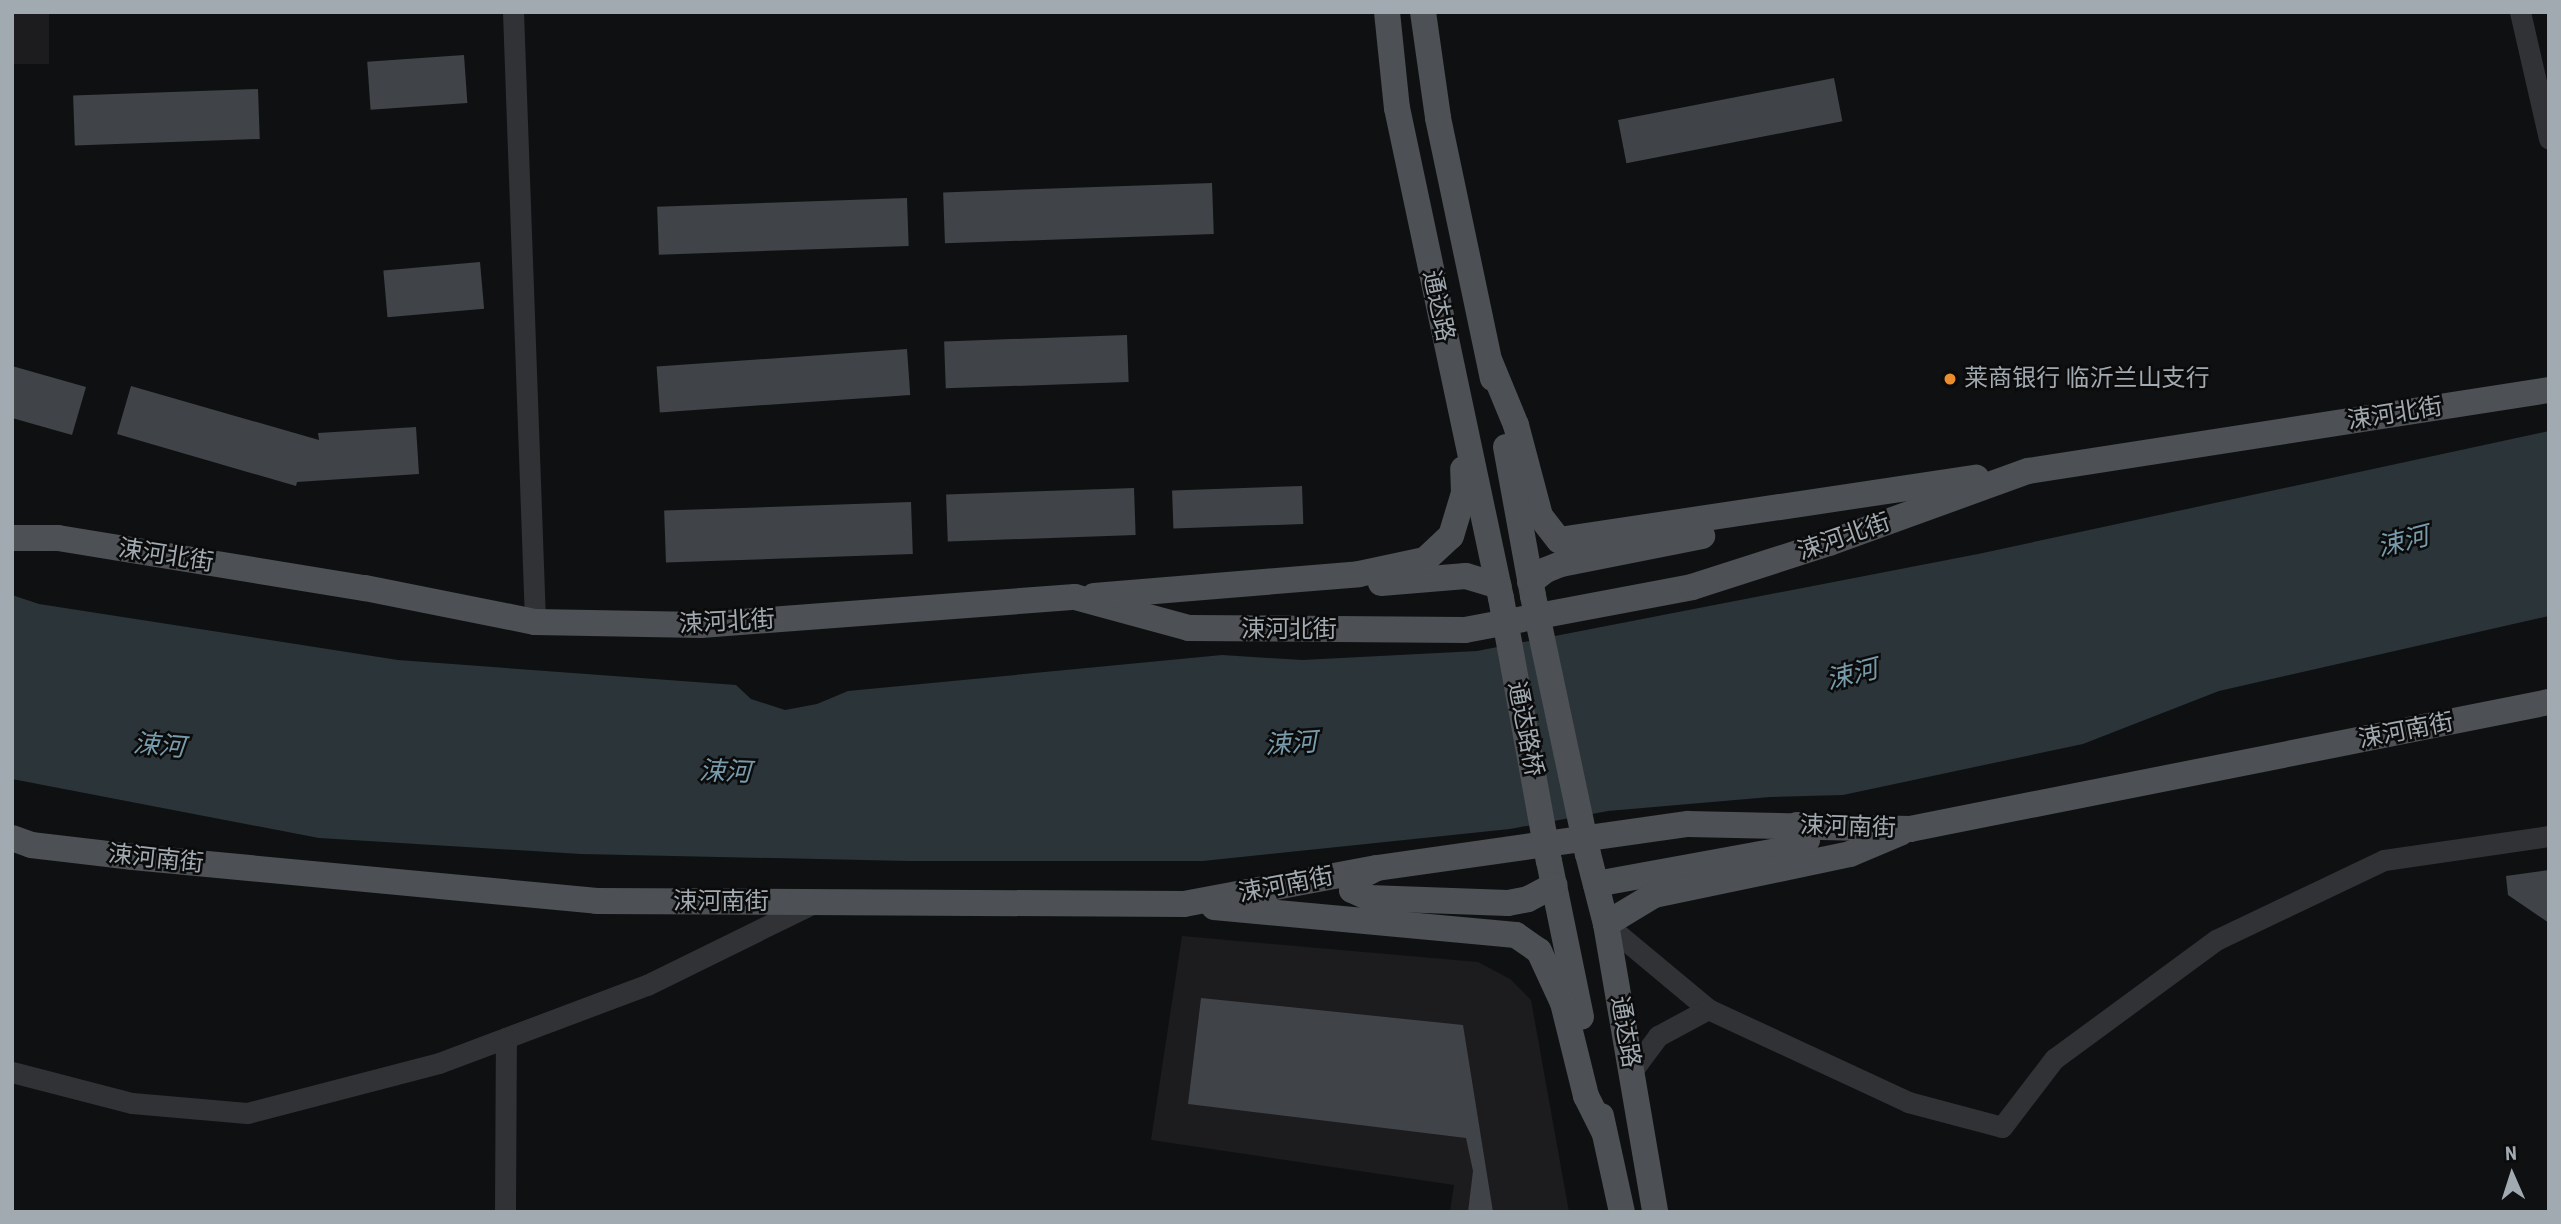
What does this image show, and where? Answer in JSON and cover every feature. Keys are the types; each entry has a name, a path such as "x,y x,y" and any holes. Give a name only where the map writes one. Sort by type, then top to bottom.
{"main road":[{"name":"通达路","path":"1387,12 1397,108 1463,429 1500,592"},
{"name":"通达路","path":"1423,12 1438,118 1490,362 1532,589"},
{"path":"1490,362 1516,425 1540,516 1559,540 2028,471"},
{"name":"涑河北街","path":"12,538 58,538 365,589 535,622 701,625 1076,597 1189,628 1465,630 1692,587 1829,544 2028,471 2549,390"},
{"path":"1076,597 1359,573 1425,560 1451,536 1464,494 1463,429"},
{"path":"1532,589 1546,570 1561,564 1830,515 1841,517 1841,528 1829,544"},
{"path":"12,521 58,538"},
{"path":"1213,629 1204,622 1201,612 1202,603 1211,597 1466,576 1500,592"},
{"name":"通达路桥","path":"1532,589 1588,854"},
{"name":"通达路桥","path":"1500,592 1552,873"},
{"name":"涑河南街","path":"18,843 597,901 1184,904 1377,867 1688,824 1910,829 2549,702"},
{"path":"1596,884 1783,850 1807,840 1797,825"},
{"path":"1606,924 1654,895 1850,854 1910,829"},
{"name":"通达路","path":"1588,854 1606,924 1655,1212"},
{"path":"1377,867 1353,880 1352,890 1369,898 1508,904 1528,899 1552,873"},
{"name":"通达路","path":"1552,873 1622,1212"},
{"path":"1184,904 1516,935 1539,951 1563,1003 1586,1096 1604,1132"}],"street":[{"path":"513,12 535,622"},
{"path":"2520,12 2549,139"},
{"path":"1606,924 1708,1009 1908,1102 2002,1127 2054,1059 2216,940 2385,860 2549,836"},
{"path":"12,1072 132,1103 247,1113 439,1063 647,985 816,902"},
{"path":"1632,1070 1658,1036 1708,1009"},
{"path":"505,1212 506,1038"}],"shaded area":[{"path":"12,12 49,12 49,64 12,64"},
{"path":"1182,936 1478,962 1510,979 1531,1000 1569,1212 1450,1212 1454,1185 1151,1140"}],"water":[{"name":"涑河","path":"2549,431 2549,616 2219,691 2083,744 1843,795 1770,797 1608,811 1510,829 1203,861 909,861 581,854 319,838 12,779 12,595 39,604 398,660 736,685 751,699 785,710 817,704 848,691 1222,655 1302,660 1477,651 1978,554"}],"building":[{"path":"464,55 467,103 371,110 367,62"},
{"path":"1834,78 1842,121 1626,163 1618,120"},
{"path":"258,89 260,139 75,145 73,95"},
{"path":"1212,183 1214,234 945,243 943,192"},
{"path":"907,198 909,246 659,255 657,207"},
{"path":"480,262 484,309 387,317 383,270"},
{"path":"1127,335 1129,382 946,388 944,341"},
{"path":"907,349 910,395 660,412 657,367"},
{"path":"12,366 86,387 72,435 12,418"},
{"path":"131,386 319,440 318,433 416,427 419,474 297,482 296,486 117,434"},
{"path":"1302,486 1303,524 1173,529 1172,491"},
{"path":"1134,488 1136,535 948,542 946,495"},
{"path":"911,502 913,554 666,563 664,511"},
{"path":"2549,870 2549,923 2508,895 2506,876"},
{"path":"1201,998 1463,1025 1493,1212 1468,1212 1473,1171 1466,1138 1188,1104"}],"place":[{"name":"莱商银行 临沂兰山支行","path":"1950,379"}]}
